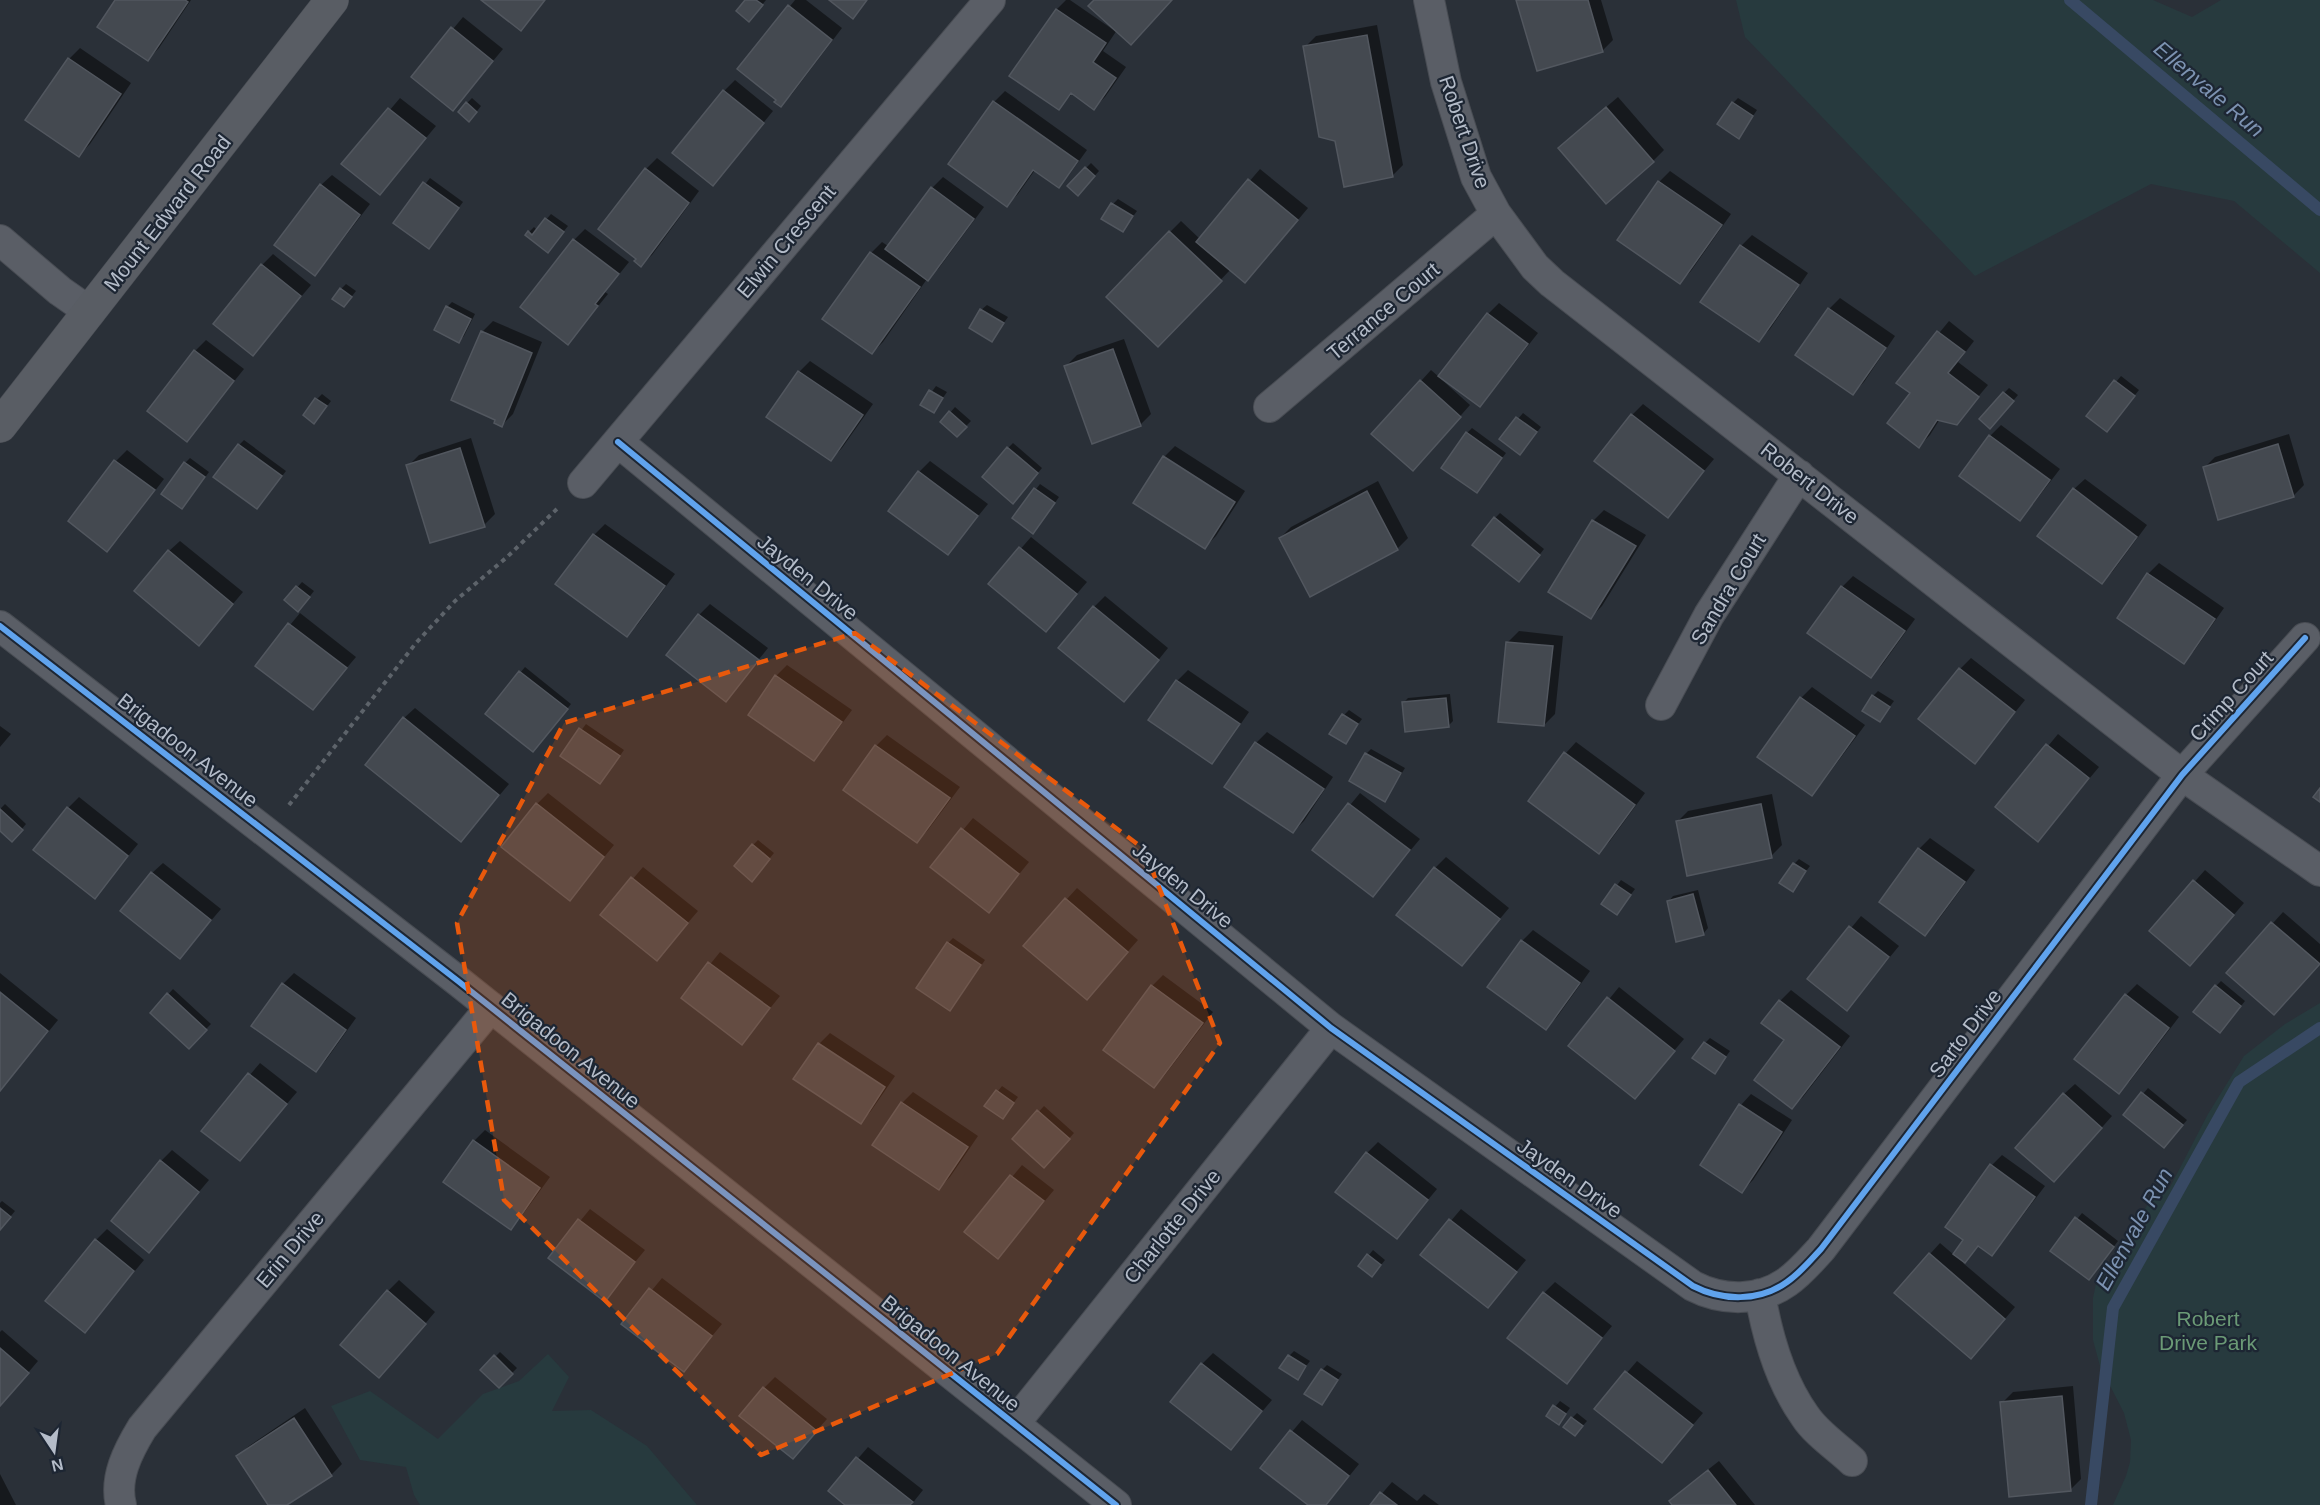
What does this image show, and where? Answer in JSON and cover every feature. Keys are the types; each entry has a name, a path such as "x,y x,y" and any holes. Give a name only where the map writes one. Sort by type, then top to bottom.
{"street":[{"name":"Mount Edward Road","path":"0,426 332,0"},
{"name":"Elwin Crescent","path":"583,483 990,0"},
{"name":"Robert Drive","path":"1429,0 1449,93 1476,177 1496,214 1535,267 1552,283 2182,775 2320,871"},
{"name":"Terrance Court","path":"1269,407 1496,214"},
{"path":"0,240 60,291 90,312"},
{"name":"Jayden Drive","path":"618,442 1331,1028 1693,1286 1706,1293 1736,1298 1760,1294"},
{"name":"Sandra Court","path":"1661,705 1709,615 1799,475"},
{"name":"Brigadoon Avenue","path":"0,626 268,832 1116,1505"},
{"name":"Crimp Court","path":"2182,775 2305,638"},
{"name":"Sarto Drive","path":"1760,1294 1770,1292 1787,1282 1821,1249 2182,775"},
{"name":"Erin Drive","path":"122,1505 121,1475 128,1451 142,1428 491,1008"},
{"name":"Charlotte Drive","path":"1014,1424 1331,1028"},
{"path":"1760,1294 1774,1351 1805,1417 1852,1461"}],"path":[{"path":"268,832 416,644 455,602 506,558 583,483"}],"highlighted area":[{"path":"855,633 1144,849 1220,1043 997,1354 761,1455 504,1200 457,923 564,723"}],"green space":[{"path":"1736,0 2153,0 2192,17 2221,0 2320,0 2320,273 2234,201 2151,184 1975,276 1745,37"},
{"name":"Robert Drive Park","path":"2320,1003 2320,1505 2113,1505 2130,1462 2131,1440 2124,1413 2100,1366 2093,1340 2093,1298 2097,1279 2130,1248 2144,1210 2149,1203 2169,1189 2208,1114 2244,1056 2285,1024"},
{"path":"548,1354 569,1377 552,1411 591,1410 647,1446 697,1505 420,1505 414,1495 406,1467 360,1460 331,1406 370,1391 438,1439 483,1394 519,1381"}],"building":[{"path":"115,0 185,0 188,2 148,61 97,27"},
{"path":"481,0 545,0 521,31"},
{"path":"745,0 756,0 763,5 749,22 736,11"},
{"path":"829,0 867,0 853,19"},
{"path":"1094,0 1172,0 1131,45 1088,6"},
{"path":"1516,0 1588,0 1603,52 1537,71"},
{"path":"788,5 832,40 781,107 774,102 776,100 737,69"},
{"path":"1056,9 1106,43 1093,62 1116,78 1094,110 1071,93 1059,110 1009,76"},
{"path":"451,27 493,61 453,111 411,77"},
{"path":"1367,35 1393,177 1344,187 1335,141 1319,137 1303,46"},
{"path":"68,58 121,94 79,157 25,120"},
{"path":"723,90 764,123 713,186 672,153"},
{"path":"993,101 1078,161 1059,188 1033,170 1007,207 948,164"},
{"path":"466,102 477,112 469,122 458,112"},
{"path":"1732,102 1753,116 1739,139 1717,124"},
{"path":"1606,107 1654,162 1606,204 1558,148"},
{"path":"388,108 426,138 380,195 341,164"},
{"path":"1085,167 1095,176 1078,196 1067,186"},
{"path":"645,168 689,203 641,267 634,261 636,259 598,229"},
{"path":"1248,179 1298,220 1245,283 1196,242"},
{"path":"1658,181 1722,225 1680,284 1617,240"},
{"path":"423,182 459,208 429,249 393,223"},
{"path":"320,184 360,215 315,276 274,245"},
{"path":"931,187 974,219 928,281 885,249"},
{"path":"1111,203 1133,216 1123,232 1101,219"},
{"path":"545,218 564,232 548,253 525,235 528,231 532,235"},
{"path":"1169,231 1222,281 1158,347 1106,297"},
{"path":"573,239 619,274 595,304 598,306 568,345 520,307"},
{"path":"1740,245 1799,285 1759,342 1700,302"},
{"path":"870,252 920,287 872,354 822,319"},
{"path":"261,264 301,296 253,356 213,324"},
{"path":"340,288 352,297 344,307 332,299"},
{"path":"446,306 471,319 459,343 434,330"},
{"path":"1828,308 1886,348 1853,395 1795,355"},
{"path":"980,309 1004,323 992,342 969,328"},
{"path":"1487,313 1528,344 1480,407 1438,376"},
{"path":"481,331 532,353 502,427 494,423 495,420 451,400"},
{"path":"1937,331 1965,352 1948,373 1979,397 1957,425 1937,420 1919,448 1887,423 1910,393 1896,383"},
{"path":"1113,349 1141,426 1092,444 1064,366"},
{"path":"194,350 234,381 187,442 147,411"},
{"path":"798,371 863,415 831,461 766,417"},
{"path":"1420,380 1461,417 1413,471 1371,434"},
{"path":"2114,380 2135,396 2107,432 2086,416"},
{"path":"929,390 943,398 934,413 920,405"},
{"path":"2003,392 2014,401 1990,429 1979,419"},
{"path":"315,398 327,406 314,424 303,415"},
{"path":"949,411 967,427 957,437 940,422"},
{"path":"1631,414 1704,471 1668,518 1594,461"},
{"path":"1516,417 1537,432 1520,455 1499,439"},
{"path":"1466,432 1502,458 1477,493 1441,468"},
{"path":"1989,435 2050,480 2020,521 1959,476"},
{"path":"238,444 282,476 257,509 213,477"},
{"path":"2278,444 2294,497 2218,520 2203,467"},
{"path":"1007,447 1038,473 1013,504 982,477"},
{"path":"460,448 485,527 430,543 406,465"},
{"path":"1163,456 1235,502 1205,549 1133,503"},
{"path":"114,460 155,490 107,552 68,521"},
{"path":"184,462 205,477 182,509 161,494"},
{"path":"918,471 978,516 948,555 888,511"},
{"path":"1034,488 1055,503 1033,534 1012,518"},
{"path":"2073,488 2137,537 2102,584 2037,536"},
{"path":"1367,491 1398,550 1310,597 1279,538"},
{"path":"1494,517 1540,555 1519,582 1472,545"},
{"path":"1592,520 1636,546 1591,619 1548,592"},
{"path":"593,534 665,586 627,637 555,584"},
{"path":"1019,547 1077,594 1046,632 988,584"},
{"path":"168,550 233,604 199,646 134,591"},
{"path":"2147,573 2215,619 2184,664 2117,618"},
{"path":"296,586 310,597 298,612 284,600"},
{"path":"1841,586 1905,631 1871,678 1807,633"},
{"path":"1093,606 1159,660 1124,702 1058,648"},
{"path":"698,614 759,660 726,702 666,655"},
{"path":"288,623 347,668 313,710 255,666"},
{"path":"1506,642 1553,646 1544,726 1498,722"},
{"path":"1959,668 2015,712 1975,764 1918,719"},
{"path":"519,671 568,709 533,752 485,714"},
{"path":"775,675 842,722 814,761 748,715"},
{"path":"1176,680 1240,724 1212,764 1148,720"},
{"path":"1872,695 1890,707 1880,722 1862,711"},
{"path":"1800,697 1855,736 1812,796 1757,757"},
{"path":"1446,698 1449,727 1405,732 1402,702"},
{"path":"1342,714 1358,724 1346,744 1329,734"},
{"path":"403,717 499,795 461,842 365,765"},
{"path":"579,728 620,756 600,784 560,756"},
{"path":"1255,742 1324,789 1293,833 1224,787"},
{"path":"2046,744 2089,778 2038,842 1995,807"},
{"path":"875,745 950,798 917,843 843,790"},
{"path":"1564,752 1635,805 1599,854 1528,801"},
{"path":"1365,753 1401,773 1385,802 1349,781"},
{"path":"2320,788 2320,802 2313,797"},
{"path":"536,803 604,857 570,901 501,847"},
{"path":"1348,803 1410,850 1373,897 1312,850"},
{"path":"1761,804 1772,858 1687,876 1676,821"},
{"path":"67,807 128,856 95,899 33,850"},
{"path":"0,809 23,830 12,842 0,831"},
{"path":"961,828 1019,874 989,913 930,867"},
{"path":"752,844 770,859 752,882 734,866"},
{"path":"1918,848 1965,882 1925,936 1879,902"},
{"path":"1793,863 1806,871 1793,892 1779,883"},
{"path":"1434,867 1500,919 1462,966 1396,915"},
{"path":"151,872 211,920 180,959 120,911"},
{"path":"631,877 688,923 657,961 600,915"},
{"path":"2193,880 2234,915 2190,966 2149,931"},
{"path":"1615,884 1631,895 1617,915 1601,904"},
{"path":"1693,894 1704,935 1676,942 1667,901"},
{"path":"1065,898 1128,952 1087,1000 1023,946"},
{"path":"2271,922 2320,964 2274,1015 2226,973"},
{"path":"1849,926 1889,957 1847,1011 1807,979"},
{"path":"1521,940 1580,983 1546,1030 1487,987"},
{"path":"947,942 981,965 950,1011 916,988"},
{"path":"708,962 770,1008 742,1045 681,998"},
{"path":"282,983 346,1030 316,1072 251,1026"},
{"path":"1151,985 1203,1023 1154,1088 1103,1050"},
{"path":"2215,985 2241,1006 2220,1033 2193,1012"},
{"path":"0,992 48,1031 0,1091"},
{"path":"167,993 207,1030 189,1049 150,1013"},
{"path":"2125,994 2169,1028 2119,1094 2074,1059"},
{"path":"1607,997 1675,1051 1635,1099 1568,1046"},
{"path":"1779,1000 1840,1047 1792,1109 1754,1080 1784,1040 1761,1023"},
{"path":"1704,1042 1726,1057 1715,1074 1692,1058"},
{"path":"818,1043 885,1087 861,1124 793,1079"},
{"path":"248,1073 287,1104 240,1161 201,1131"},
{"path":"996,1090 1014,1103 1003,1119 984,1106"},
{"path":"2141,1092 2183,1125 2164,1148 2123,1115"},
{"path":"2063,1093 2102,1128 2054,1182 2015,1148"},
{"path":"901,1102 968,1147 939,1190 872,1145"},
{"path":"1739,1104 1782,1132 1742,1193 1700,1165"},
{"path":"1037,1110 1070,1139 1044,1168 1012,1139"},
{"path":"473,1140 540,1188 511,1230 443,1182"},
{"path":"1366,1152 1428,1200 1397,1239 1335,1192"},
{"path":"160,1160 199,1192 149,1253 111,1221"},
{"path":"1990,1164 2035,1197 1992,1256 1978,1246 1965,1263 1953,1254 1963,1240 1945,1227"},
{"path":"1010,1175 1044,1201 998,1259 964,1232"},
{"path":"0,1208 11,1217 0,1230"},
{"path":"2075,1217 2114,1247 2089,1280 2050,1251"},
{"path":"578,1219 635,1262 605,1302 548,1258"},
{"path":"1449,1219 1517,1272 1488,1308 1420,1255"},
{"path":"95,1239 134,1271 85,1333 45,1301"},
{"path":"1929,1253 2005,1319 1971,1359 1894,1293"},
{"path":"1367,1254 1381,1265 1372,1277 1358,1266"},
{"path":"649,1288 712,1336 684,1372 621,1324"},
{"path":"387,1290 426,1324 379,1378 340,1345"},
{"path":"1543,1292 1602,1338 1567,1384 1507,1338"},
{"path":"0,1348 29,1373 0,1406"},
{"path":"494,1355 513,1374 499,1388 480,1370"},
{"path":"1288,1355 1306,1366 1298,1380 1279,1368"},
{"path":"1201,1363 1262,1411 1231,1450 1170,1402"},
{"path":"1321,1369 1338,1380 1322,1405 1304,1394"},
{"path":"1625,1371 1693,1425 1662,1463 1594,1409"},
{"path":"763,1387 817,1431 793,1459 739,1416"},
{"path":"2062,1396 2071,1491 2009,1497 2000,1402"},
{"path":"1553,1405 1566,1414 1559,1425 1546,1416"},
{"path":"1571,1417 1583,1426 1575,1436 1563,1427"},
{"path":"294,1418 332,1476 287,1505 268,1505 236,1456"},
{"path":"1290,1430 1349,1476 1326,1505 1308,1505 1260,1468"},
{"path":"856,1457 913,1502 910,1505 845,1505 828,1491"},
{"path":"1708,1470 1736,1505 1672,1505 1669,1501"},
{"path":"1380,1492 1397,1505 1370,1505"}],"waterway":[{"name":"Ellenvale Run","path":"2070,0 2320,210"},
{"name":"Ellenvale Run","path":"2091,1505 2113,1308 2239,1082 2320,1028"}],"cycle path":[{"path":"618,442 1331,1028 1693,1286 1728,1297 1753,1296 1776,1289 1796,1275 1821,1249 2182,775 2305,638"},
{"path":"0,626 458,981 1116,1505"}]}
